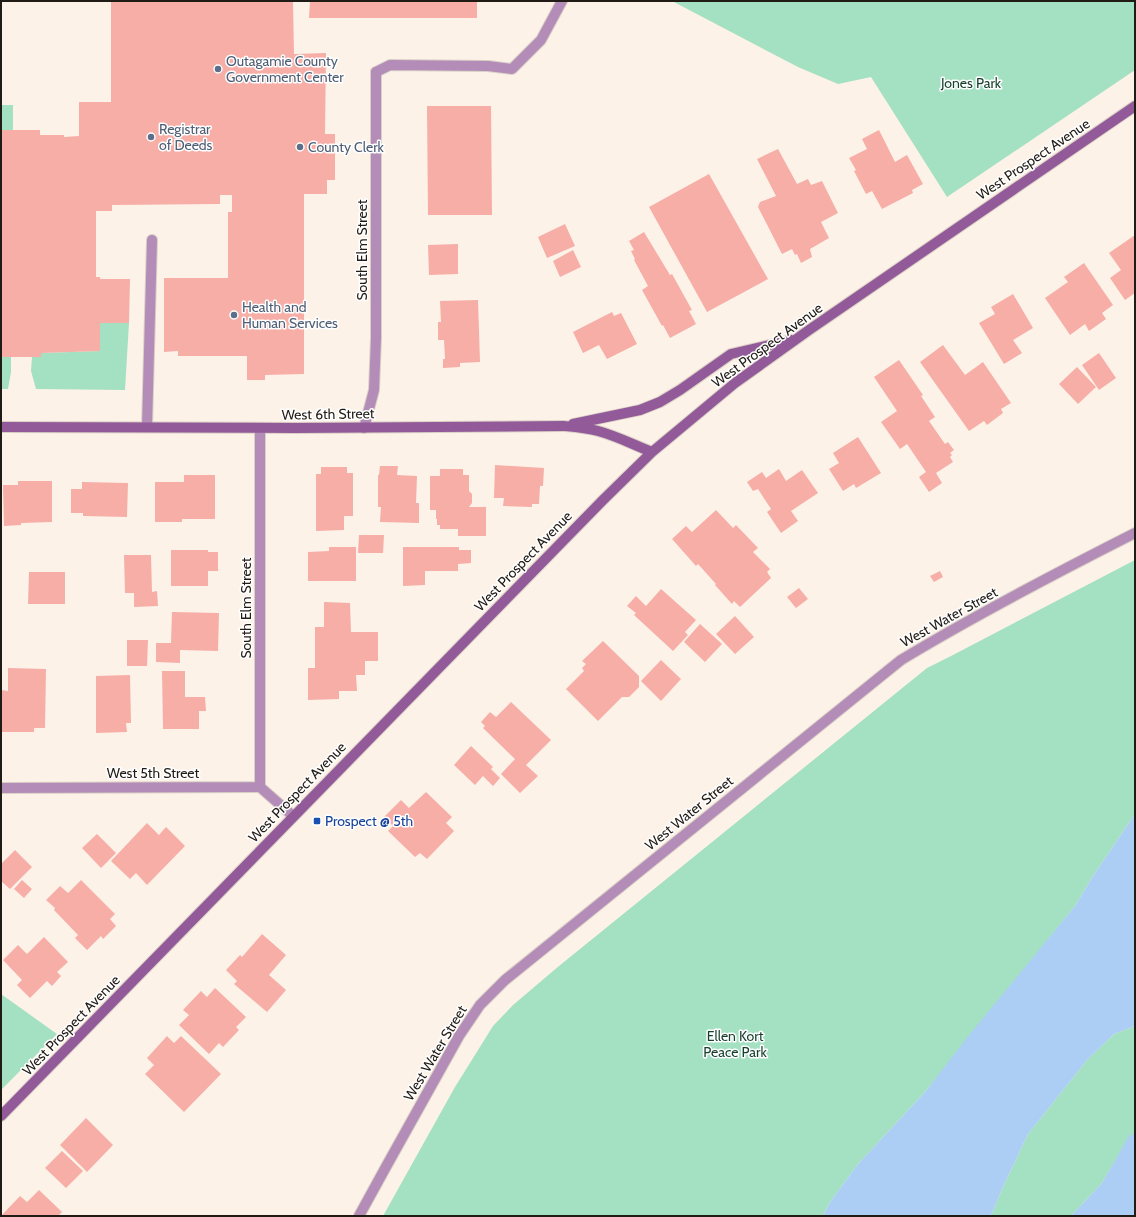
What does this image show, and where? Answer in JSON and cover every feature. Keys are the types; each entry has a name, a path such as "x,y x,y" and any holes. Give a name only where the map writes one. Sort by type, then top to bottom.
{"main road":[{"name":"West Prospect Avenue","path":"1,1116 293,816 652,452 735,383 795,340 1135,106"},
{"path":"564,426 640,410 660,402 680,390 731,354 795,340"},
{"name":"West 6th Street","path":"1,427 364,428 564,426 584,428 616,437 652,452"}],"street":[{"name":"South Elm Street","path":"364,428 374,390 376,338 376,72 390,65 488,66 512,69 541,40 562,1"},
{"path":"147,427 152,240"},
{"name":"South Elm Street","path":"260,428 260,787"},
{"name":"West Water Street","path":"359,1216 459,1036 480,1005 505,980 901,660 934,640 1072,565 1135,533"},
{"path":"260,787 293,816"},
{"name":"West 5th Street","path":"1,788 260,787"}],"green space":[{"name":"Jones Park","path":"672,1 1135,1 1135,70 947,197 871,77 838,84 798,67"},
{"path":"1,105 13,105 13,130 1,130"},
{"path":"100,323 129,323 125,390 36,389 31,371 32,357 41,353 100,351"},
{"path":"1,357 11,357 11,372 8,389 1,389"},
{"name":"Ellen Kort Peace Park","path":"1135,560 1135,814 1093,876 1075,906 925,1092 858,1164 830,1202 823,1216 383,1216 455,1087 493,1026 513,1005 559,966 927,668"},
{"path":"1,994 57,1034 1,1090"},
{"path":"1135,1026 1135,1133 1129,1137 1102,1183 1071,1216 991,1216 1028,1134 1087,1060 1114,1034"}],"water":[{"path":"1135,814 1135,1026 1114,1034 1087,1060 1028,1134 991,1216 823,1216 830,1202 858,1164 925,1092 966,1039 1075,906 1093,876"},
{"path":"1135,1133 1135,1216 1071,1216 1102,1183 1129,1136"}],"building":[{"path":"111,1 293,1 294,54 326,53 325,134 335,134 335,180 327,180 327,194 304,194 304,374 265,375 265,380 247,380 247,356 178,356 178,351 164,352 164,278 228,278 228,212 232,212 232,195 220,195 220,204 112,205 112,211 96,211 96,277 100,277 100,279 130,279 129,323 100,323 100,351 41,353 41,357 1,357 1,130 40,130 40,135 64,135 64,137 79,136 79,102 111,102"},
{"path":"310,1 477,1 477,18 309,18"},
{"path":"427,106 491,106 492,215 428,215"},
{"path":"879,130 895,162 907,155 923,184 912,190 913,193 882,209 872,191 866,194 854,171 856,170 849,158 867,149 862,139"},
{"path":"778,149 797,184 808,179 811,185 822,181 838,213 821,222 829,238 810,249 812,257 801,263 797,254 795,255 792,249 782,254 758,207 760,202 776,196 757,159"},
{"path":"709,174 768,279 707,312 649,207"},
{"path":"565,224 575,246 547,258 538,237"},
{"path":"644,232 670,275 672,274 692,310 689,311 696,324 670,338 642,290 648,286 634,260 635,259 631,251 634,250 629,241"},
{"path":"1135,235 1135,293 1125,300 1110,278 1121,270 1109,253"},
{"path":"458,244 458,274 429,275 428,245"},
{"path":"573,250 581,267 560,277 553,261"},
{"path":"1084,263 1113,305 1102,313 1106,319 1089,331 1085,324 1070,335 1045,298 1068,282 1064,277"},
{"path":"1013,294 1033,328 1013,340 1022,353 1004,364 979,323 995,314 991,307"},
{"path":"478,300 480,362 460,363 460,367 443,368 443,359 445,359 444,340 438,340 438,322 441,322 440,301"},
{"path":"612,312 614,316 621,313 637,344 607,359 599,345 583,353 573,332"},
{"path":"943,345 965,375 983,362 1011,403 1001,409 1003,413 987,425 984,421 969,431 920,362"},
{"path":"1099,353 1116,378 1099,390 1082,365"},
{"path":"899,360 923,395 921,396 935,417 929,421 945,444 948,442 954,450 950,453 952,455 950,457 953,462 936,473 942,483 929,492 919,477 926,472 907,444 900,449 881,422 897,411 874,377"},
{"path":"1077,367 1096,387 1078,404 1059,384"},
{"path":"858,437 881,473 856,488 854,484 843,491 829,469 839,463 833,453"},
{"path":"495,465 544,468 543,486 540,486 539,504 532,504 532,507 503,506 504,498 494,498"},
{"path":"380,466 398,466 397,475 417,476 416,503 419,503 419,523 380,522 381,507 378,507 378,475"},
{"path":"321,467 347,467 347,473 353,473 353,516 344,516 344,530 316,531 316,474 321,474"},
{"path":"440,469 463,469 463,475 469,475 469,491 472,494 472,503 469,507 486,507 486,536 458,536 458,529 440,529 440,525 437,525 436,510 430,510 430,476 440,476"},
{"path":"779,469 786,481 802,470 818,493 791,511 798,521 781,533 767,512 771,509 758,489 753,491 747,482 762,472 766,478"},
{"path":"184,475 215,475 215,519 182,519 182,522 155,522 155,482 184,482"},
{"path":"18,481 52,481 52,522 21,523 21,525 4,526 3,485 18,485"},
{"path":"82,482 128,483 127,517 83,516 83,513 71,513 71,489 82,489"},
{"path":"716,510 733,528 736,525 758,548 753,552 770,569 767,572 771,578 740,607 734,601 732,604 698,564 696,566 672,539 686,526 692,532"},
{"path":"359,535 384,535 383,553 358,553"},
{"path":"329,547 356,547 356,581 308,581 308,552 329,551"},
{"path":"403,547 459,547 459,550 471,550 471,563 458,564 458,571 425,571 425,585 403,586"},
{"path":"171,550 208,550 208,552 218,552 218,571 208,571 208,586 171,586"},
{"path":"124,555 151,555 152,592 157,591 158,606 134,607 134,593 125,593"},
{"path":"940,571 943,577 934,582 930,576"},
{"path":"29,572 65,572 65,604 28,604"},
{"path":"799,588 808,599 796,608 787,597"},
{"path":"661,589 696,620 685,632 688,635 673,651 634,615 636,613 627,606 636,596 646,606"},
{"path":"324,602 350,603 351,632 378,632 378,661 365,661 365,675 356,675 357,691 339,691 339,699 308,700 308,668 315,668 315,627 324,627"},
{"path":"172,612 219,613 218,651 180,650 180,663 156,662 156,643 171,643"},
{"path":"735,616 754,637 735,654 716,634"},
{"path":"700,624 722,644 705,662 684,642"},
{"path":"127,640 148,640 147,666 127,666"},
{"path":"603,641 639,676 639,687 629,697 622,697 598,721 566,689 584,671 582,668 586,664 582,661"},
{"path":"661,660 681,679 661,701 641,681"},
{"path":"8,668 46,669 45,728 34,728 34,732 1,732 1,690 8,691"},
{"path":"162,671 185,671 185,697 205,697 206,711 199,711 199,729 163,729"},
{"path":"130,675 131,723 126,723 127,732 96,733 96,676"},
{"path":"511,702 551,740 526,765 538,776 520,793 501,774 515,759 483,728 485,726 481,722 490,712 496,717"},
{"path":"471,746 493,767 491,769 500,778 493,786 483,776 475,785 454,765"},
{"path":"426,792 452,817 446,823 454,831 427,859 420,853 415,857 388,831 393,826 384,817 401,800 409,808"},
{"path":"147,823 159,835 166,827 185,846 147,885 136,873 130,879 111,861"},
{"path":"97,834 116,853 101,868 82,848"},
{"path":"15,850 32,867 10,889 1,881 1,864"},
{"path":"22,880 32,889 24,898 14,889"},
{"path":"81,880 115,914 110,919 116,926 103,939 101,936 87,950 75,938 78,935 54,910 55,908 46,900 60,886 68,893"},
{"path":"262,934 286,955 269,975 286,990 267,1012 234,984 237,981 226,970 240,955 242,957"},
{"path":"44,937 68,962 57,972 61,976 52,986 47,981 30,998 17,985 22,980 3,960 18,945 27,954"},
{"path":"215,988 246,1017 236,1027 239,1030 223,1047 219,1043 209,1054 179,1025 189,1015 183,1010 201,991 207,997"},
{"path":"167,1036 174,1043 181,1036 221,1074 184,1112 145,1074 154,1065 147,1058"},
{"path":"86,1118 113,1145 87,1172 60,1145"},
{"path":"62,1151 83,1171 66,1188 45,1168"},
{"path":"39,1190 62,1212 58,1216 1,1216 20,1196 27,1202"}],"place":[{"name":"Outagamie County Government Center","path":"218,69"},
{"name":"Registrar of Deeds","path":"151,137"},
{"name":"County Clerk","path":"300,147"},
{"name":"Health and Human Services","path":"234,315"},
{"name":"Prospect @ 5th","path":"317,821"}]}
